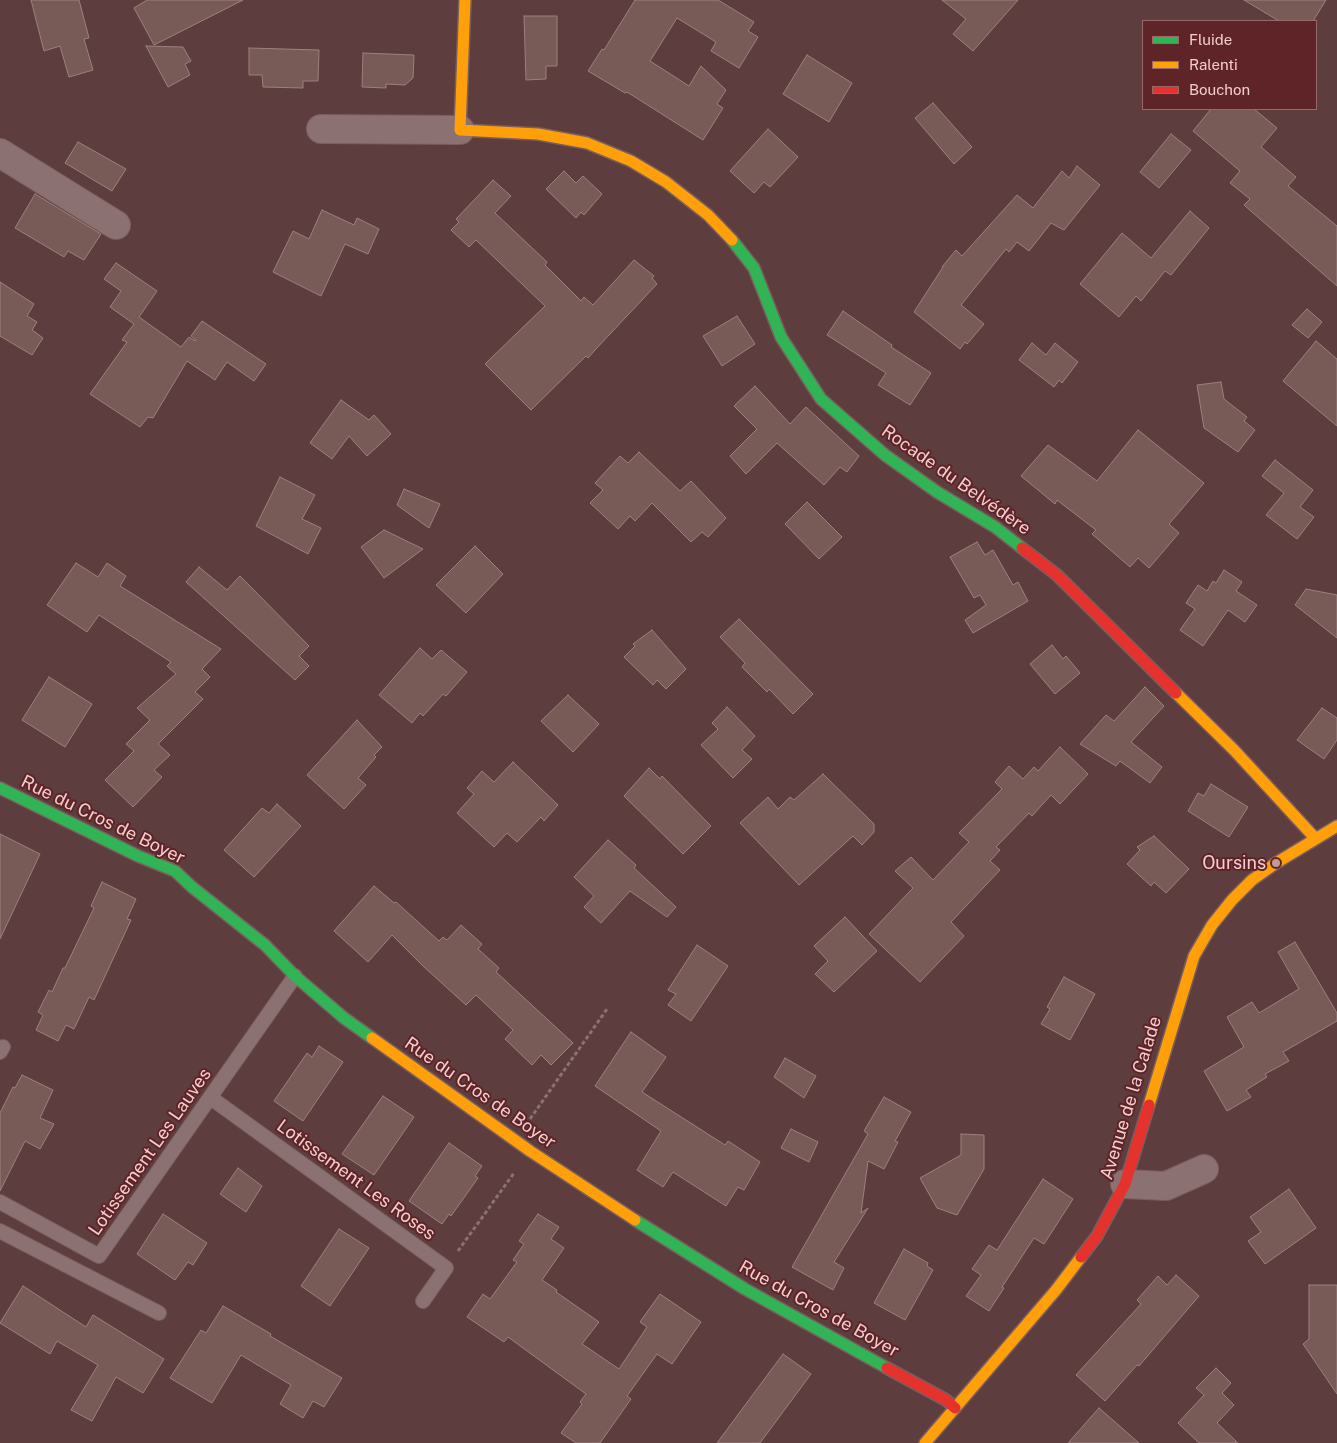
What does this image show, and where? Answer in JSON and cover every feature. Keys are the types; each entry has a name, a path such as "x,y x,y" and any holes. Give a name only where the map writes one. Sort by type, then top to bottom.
{"street":[{"path":"321,129 460,130 465,0"},
{"name":"Rocade du Belvédère","path":"460,130 538,134 587,143 631,160 666,182 708,215 737,246 754,268 781,337 821,398 885,455 937,492 995,527 1057,574 1234,750 1316,838"},
{"path":"0,153 116,225"},
{"name":"Rue du Cros de Boyer","path":"0,788 129,851 176,871 192,887 265,944 295,976 344,1018 530,1151 662,1238 745,1289 946,1400 955,1408"},
{"name":"Avenue de la Calade","path":"925,1443 1056,1290 1097,1236 1125,1184 1191,965 1198,948 1212,925 1232,900 1252,880 1337,826"},
{"path":"1125,1184 1166,1186 1204,1169"}],"lane":[{"name":"Lotissement Les Lauves","path":"0,1202 99,1256 295,976"},
{"name":"Lotissement Les Roses","path":"211,1098 446,1268"},
{"path":"0,1231 160,1314"},
{"path":"87,1276 99,1256"},
{"path":"423,1301 446,1268"}],"path":[{"path":"515,1140 607,1009"},
{"path":"446,1268 530,1151"}],"building":[{"path":"31,0 79,0 89,38 84,39 93,70 69,77 60,46 44,51"},
{"path":"147,0 243,0 154,45 134,8"},
{"path":"635,0 718,0 754,22 748,31 758,37 739,68 711,51 716,42 677,18 650,61 689,86 701,66 726,90 717,104 723,108 703,140 627,92 625,93 588,71 602,49 604,50"},
{"path":"942,0 1018,0 973,51 953,34 966,19"},
{"path":"1244,0 1326,0 1314,20 1277,20"},
{"path":"524,16 557,16 557,66 546,66 546,79 526,80"},
{"path":"146,46 183,47 191,61 185,64 190,75 168,87"},
{"path":"249,48 319,50 318,81 303,81 303,88 263,87 262,75 249,75"},
{"path":"363,53 414,55 413,78 405,85 386,84 386,88 362,87"},
{"path":"807,55 852,83 829,122 783,94"},
{"path":"933,103 972,147 954,164 915,118"},
{"path":"1210,110 1255,110 1277,128 1261,147 1296,177 1288,186 1337,226 1337,286 1244,205 1250,199 1230,183 1240,171 1193,131"},
{"path":"768,129 798,157 770,187 764,182 754,193 730,171"},
{"path":"1171,134 1191,150 1159,188 1140,172"},
{"path":"78,142 126,169 112,191 65,163"},
{"path":"1077,166 1100,185 1064,230 1051,223 1029,251 1017,242 1009,252 1006,249 961,305 984,324 967,344 965,342 960,349 914,312 942,267 956,250 962,256 1017,195 1033,208 1062,171 1069,178"},
{"path":"564,171 576,183 583,176 602,194 584,215 581,212 576,218 546,189"},
{"path":"493,180 511,196 495,213 547,262 545,265 581,301 584,297 593,305 634,260 654,276 652,278 657,284 588,358 586,356 531,410 485,364 545,306 476,240 469,247 451,230 459,222 456,219"},
{"path":"35,194 101,234 84,260 68,251 64,257 15,228"},
{"path":"322,210 354,225 357,218 379,229 368,254 345,244 321,296 273,272 293,231 309,239"},
{"path":"1190,211 1209,228 1171,275 1165,271 1141,301 1136,296 1119,317 1080,284 1122,233 1151,258"},
{"path":"116,263 157,291 139,317 181,347 189,337 196,340 191,336 202,321 266,364 254,381 227,362 215,380 187,361 153,418 148,417 140,427 90,394 127,342 122,340 134,324 110,307 121,291 104,279"},
{"path":"0,282 34,304 27,316 37,322 32,330 43,338 32,355 0,336"},
{"path":"1307,309 1322,322 1308,338 1292,325"},
{"path":"843,311 892,345 891,347 931,373 910,405 878,385 886,373 827,335"},
{"path":"737,316 755,344 722,366 703,336"},
{"path":"1316,341 1337,359 1337,426 1283,381"},
{"path":"1032,343 1046,355 1055,343 1078,362 1062,383 1059,380 1054,387 1019,360"},
{"path":"1221,382 1224,399 1247,417 1244,421 1255,430 1238,452 1204,428 1197,385"},
{"path":"755,386 790,424 806,407 859,456 847,472 840,467 824,485 777,443 746,474 730,456 757,429 734,406"},
{"path":"341,400 369,420 374,415 391,434 367,456 349,436 332,459 310,443"},
{"path":"1138,430 1204,483 1169,524 1179,533 1149,568 1138,558 1130,567 1092,534 1096,530 1057,500 1055,504 1021,476 1048,445 1097,481"},
{"path":"639,452 680,491 691,481 726,518 708,537 702,532 691,542 652,503 635,521 630,516 618,529 590,503 603,490 595,483 620,456 628,463"},
{"path":"1275,460 1313,490 1300,507 1314,517 1297,539 1266,515 1284,493 1262,476"},
{"path":"280,477 315,495 302,519 321,528 308,554 256,526"},
{"path":"404,489 440,504 429,528 397,505"},
{"path":"807,502 842,537 819,559 785,524"},
{"path":"384,530 423,549 384,578 361,547"},
{"path":"977,542 985,555 993,550 1013,585 1018,582 1028,601 973,633 965,620 986,605 980,595 974,598 950,557"},
{"path":"475,546 503,574 466,613 436,585"},
{"path":"76,563 98,577 107,563 126,576 120,586 221,649 202,669 210,677 195,692 203,699 158,744 170,755 154,770 162,777 133,807 105,780 134,751 126,744 150,720 137,708 176,674 167,666 171,662 99,615 87,632 47,605"},
{"path":"199,567 227,590 240,576 309,646 299,656 309,666 295,680 186,582"},
{"path":"1224,570 1242,582 1236,591 1257,605 1245,622 1228,610 1203,646 1180,630 1195,609 1186,603 1198,585 1207,591 1213,581 1216,583"},
{"path":"1306,589 1337,595 1337,638 1295,605"},
{"path":"739,619 813,694 793,714 769,689 767,692 742,667 745,663 720,637"},
{"path":"652,630 686,669 666,689 657,680 653,685 624,657 635,646 633,644"},
{"path":"1052,645 1063,659 1066,656 1080,673 1055,694 1030,664"},
{"path":"420,648 432,659 441,650 467,672 446,696 443,694 423,716 420,713 412,723 379,695"},
{"path":"49,677 92,704 65,747 22,720"},
{"path":"1145,687 1164,706 1131,742 1162,767 1150,783 1120,761 1116,766 1080,744 1106,715 1114,721"},
{"path":"568,695 599,724 573,752 541,721"},
{"path":"727,707 755,736 742,750 752,759 733,778 701,745 718,729 712,723"},
{"path":"1322,708 1337,718 1337,740 1324,759 1297,740"},
{"path":"357,720 382,747 358,778 366,785 344,809 307,775"},
{"path":"1060,747 1088,774 1060,804 1051,795 1032,816 1029,813 996,847 1000,850 990,861 1000,870 951,922 964,936 920,982 869,934 913,888 895,871 911,857 933,880 969,842 959,833 1002,789 995,782 1009,766 1023,779 1034,767 1038,771"},
{"path":"513,762 558,805 544,821 541,817 517,842 507,833 494,847 457,813 474,794 467,788 482,771 494,782"},
{"path":"649,768 660,779 662,776 711,826 683,854 624,796"},
{"path":"823,774 874,824 874,832 862,845 853,836 799,885 740,823 768,797 778,809 790,797 794,800"},
{"path":"1211,784 1248,807 1229,837 1188,811 1198,793 1204,796"},
{"path":"277,804 301,826 254,877 224,850 262,808 269,813"},
{"path":"0,834 40,854 0,939"},
{"path":"1154,836 1189,869 1166,893 1154,882 1151,886 1127,864 1140,850 1137,847"},
{"path":"608,840 636,865 634,868 676,907 667,917 630,891 601,923 584,907 594,896 574,877"},
{"path":"102,882 136,899 127,919 131,920 94,1000 89,997 74,1029 66,1025 58,1041 36,1030 43,1015 38,1012 49,990 52,992 63,968 65,968 94,908 91,906"},
{"path":"374,886 394,903 396,902 439,941 443,937 447,940 461,925 482,944 478,949 499,968 496,972 573,1043 551,1065 541,1055 532,1065 505,1039 513,1030 476,995 466,1005 392,935 368,962 334,931"},
{"path":"845,917 877,951 834,992 815,974 828,961 814,946"},
{"path":"1295,942 1337,1013 1337,1021 1283,1052 1289,1061 1265,1074 1267,1077 1246,1090 1251,1097 1227,1111 1204,1071 1244,1047 1227,1017 1252,1002 1259,1013 1299,989 1278,952"},
{"path":"697,945 728,966 691,1021 668,1005 676,994 668,990"},
{"path":"1064,977 1095,994 1070,1040 1041,1024 1050,1009 1047,1007"},
{"path":"631,1032 666,1057 642,1092 725,1145 728,1141 760,1162 744,1190 738,1187 726,1206 673,1172 663,1187 637,1170 661,1131 595,1086"},
{"path":"319,1046 343,1062 303,1121 274,1101 307,1053 312,1057"},
{"path":"785,1058 816,1076 804,1098 774,1077"},
{"path":"22,1075 53,1090 40,1118 54,1124 40,1149 25,1141 0,1191 0,1113 13,1087 15,1088"},
{"path":"383,1096 414,1117 374,1175 342,1154"},
{"path":"884,1097 911,1112 895,1141 898,1142 884,1169 868,1161 861,1213 868,1208 834,1262 844,1268 833,1290 792,1267 868,1134 864,1131"},
{"path":"791,1129 818,1142 809,1162 781,1148"},
{"path":"961,1134 984,1135 984,1169 957,1215 937,1208 920,1178 961,1155"},
{"path":"449,1143 482,1166 475,1176 478,1178 451,1216 449,1214 442,1224 409,1201"},
{"path":"238,1168 262,1186 246,1212 220,1194"},
{"path":"1043,1179 1073,1199 1044,1244 1034,1238 1002,1287 1004,1288 989,1311 966,1296 981,1275 972,1269 989,1245 997,1250"},
{"path":"1289,1189 1316,1228 1265,1264 1248,1241 1261,1232 1250,1217"},
{"path":"163,1214 207,1243 193,1265 188,1262 175,1280 137,1254"},
{"path":"538,1214 559,1227 551,1239 564,1248 542,1280 599,1322 582,1344 619,1369 647,1327 640,1322 660,1294 701,1322 672,1364 657,1354 627,1396 631,1399 600,1443 576,1443 561,1433 582,1404 580,1402 586,1394 508,1337 504,1342 467,1317 483,1294 490,1299 517,1262 513,1260 524,1244 519,1241"},
{"path":"339,1229 369,1248 330,1306 301,1286"},
{"path":"904,1249 928,1263 927,1266 933,1270 905,1320 874,1303"},
{"path":"1176,1275 1199,1296 1139,1366 1137,1365 1105,1401 1076,1375 1141,1304 1137,1300 1158,1276 1167,1285"},
{"path":"1309,1285 1337,1285 1337,1394 1303,1344 1309,1339"},
{"path":"23,1286 86,1327 93,1315 164,1359 143,1393 116,1377 92,1421 71,1410 98,1365 57,1341 50,1354 0,1323"},
{"path":"223,1306 342,1378 324,1407 313,1401 303,1418 280,1404 291,1385 241,1355 212,1403 170,1378 201,1330 206,1333"},
{"path":"783,1354 811,1374 760,1443 717,1443"},
{"path":"1216,1368 1231,1383 1222,1393 1234,1405 1217,1423 1238,1443 1199,1443 1178,1423 1204,1395 1196,1388"},
{"path":"1099,1408 1139,1443 1068,1443"}],"traffic: fast":[{"path":"732,240 754,268 781,337 821,399 885,455 937,492 995,527 1022,548"},
{"path":"0,788 138,856 175,871 192,887 265,945 295,976 344,1018 372,1038"},
{"path":"635,1220 745,1289 887,1368"}],"traffic: slow":[{"path":"465,0 460,130 538,134 587,143 631,161 666,182 708,215 732,240"},
{"path":"1176,693 1234,750 1315,838"},
{"path":"1149,1105 1194,956 1212,925 1232,900 1252,880 1337,826"},
{"path":"372,1038 530,1151 635,1220"},
{"path":"925,1443 1056,1290 1081,1257"}],"traffic: jam":[{"path":"1022,548 1057,575 1176,693"},
{"path":"1081,1257 1097,1236 1125,1184 1149,1105"},
{"path":"887,1368 946,1400 955,1408"}],"place":[{"name":"Oursins","path":"1276,863"}]}
